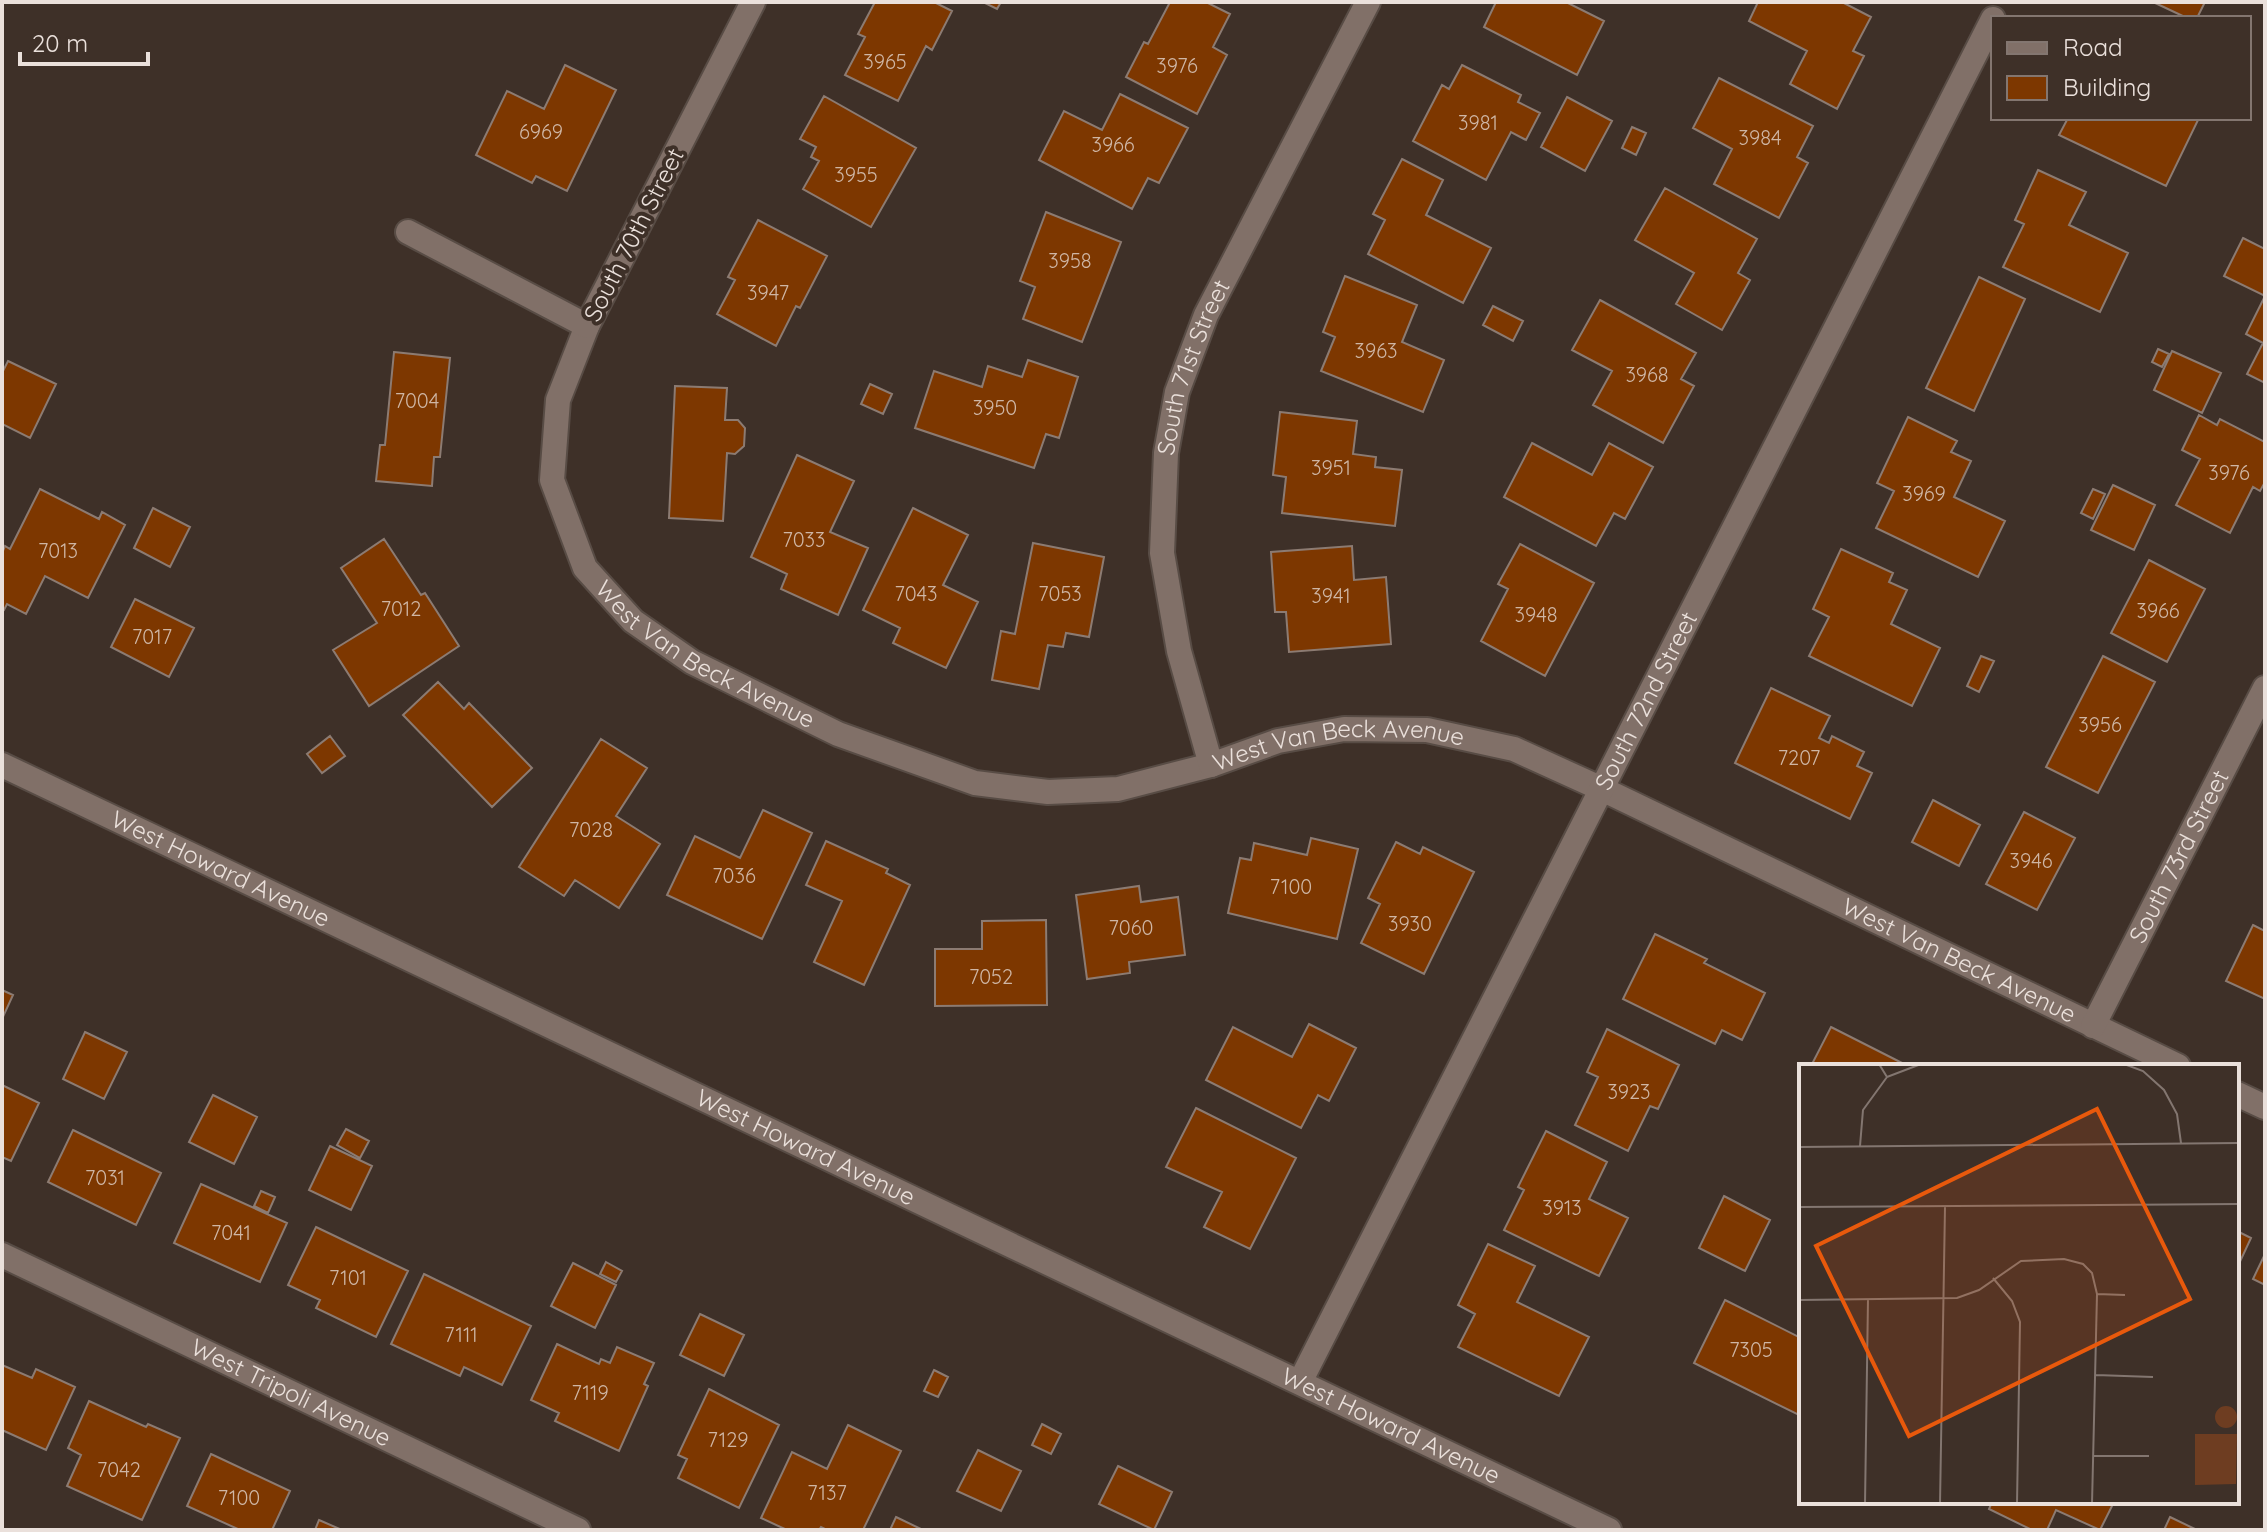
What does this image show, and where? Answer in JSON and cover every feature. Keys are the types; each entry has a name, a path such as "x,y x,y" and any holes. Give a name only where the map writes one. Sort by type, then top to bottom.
{"street":[{"name":"South 70th Street","path":"552,480 558,400 587,326 753,2"},
{"name":"South 71st Street","path":"1211,765 1179,651 1162,553 1166,453 1177,392 1206,315 1368,2"},
{"name":"South 72nd Street","path":"1300,1382 1991,23"},
{"path":"408,232 587,326"},
{"name":"West Van Beck Avenue","path":"552,480 585,568 633,621 692,662 838,734 975,783 1048,792 1118,789 1211,765 1278,741 1344,729 1427,730 1514,749 2174,1064"},
{"name":"South 73rd Street","path":"2093,1026 2265,688"},
{"name":"West Howard Avenue","path":"2,765 1609,1530"},
{"path":"2239,1095 2265,1107"},
{"name":"West Tripoli Avenue","path":"2,1255 578,1530"}],"building":[{"path":"875,2 934,2 952,11 932,50 926,46 898,101 845,75 865,37 858,34"},
{"path":"983,2 1001,2 997,9"},
{"path":"1170,2 1206,2 1230,14 1213,47 1227,55 1197,114 1126,77"},
{"path":"1496,2 1566,2 1604,21 1577,75 1484,27"},
{"path":"1758,2 1842,2 1871,17 1853,51 1864,56 1837,109 1790,84 1807,51 1749,21"},
{"path":"2153,2 2205,2 2198,16 2183,16"},
{"path":"565,65 616,90 567,191 536,176 532,183 476,155 507,91 544,109"},
{"path":"1462,65 1521,95 1518,102 1540,113 1526,140 1511,132 1486,180 1413,141 1442,85 1449,89"},
{"path":"1719,78 1813,126 1797,157 1808,163 1779,218 1714,184 1732,149 1693,128"},
{"path":"1120,94 1188,128 1159,183 1148,178 1132,209 1039,160 1064,111 1102,130"},
{"path":"824,96 916,148 871,227 803,189 819,161 811,157 816,147 800,139"},
{"path":"1567,97 1612,121 1585,171 1541,147"},
{"path":"2067,120 2198,120 2166,186 2059,135"},
{"path":"1632,127 1646,133 1636,155 1622,148"},
{"path":"1402,159 1443,180 1426,215 1491,248 1463,303 1368,254 1385,220 1373,214"},
{"path":"2038,170 2086,192 2069,225 2128,253 2100,312 2003,267 2024,224 2015,220"},
{"path":"1665,188 1757,239 1738,273 1750,280 1722,330 1676,304 1694,273 1635,240"},
{"path":"1046,212 1121,242 1082,342 1023,319 1035,287 1020,281"},
{"path":"758,220 827,256 776,346 717,314 735,280 728,277"},
{"path":"2243,238 2265,249 2265,296 2224,276"},
{"path":"1345,276 1417,305 1402,342 1444,360 1423,412 1321,371 1335,337 1323,332"},
{"path":"1979,277 2025,299 1974,411 1926,388"},
{"path":"2265,296 2265,383 2247,374 2263,343 2246,334"},
{"path":"1600,300 1696,353 1681,379 1694,386 1663,443 1593,405 1612,371 1572,350"},
{"path":"1493,306 1523,321 1513,341 1483,325"},
{"path":"2158,349 2169,354 2162,367 2152,362"},
{"path":"2172,351 2221,373 2202,413 2154,390"},
{"path":"394,352 450,358 440,457 434,457 432,486 376,481 380,445 385,445"},
{"path":"1028,360 1078,377 1059,438 1046,434 1034,468 915,428 934,371 982,387 988,366 1022,377"},
{"path":"8,361 56,384 30,438 2,424 2,373"},
{"path":"870,384 892,394 883,414 861,404"},
{"path":"675,386 727,388 725,420 738,420 745,428 744,446 735,454 727,453 723,521 669,518"},
{"path":"1280,412 1357,421 1353,454 1376,457 1375,467 1402,470 1395,526 1282,513 1286,477 1273,475"},
{"path":"2199,415 2217,425 2220,419 2265,442 2265,482 2260,491 2253,487 2230,533 2176,505 2200,459 2182,450"},
{"path":"1908,417 1957,441 1951,452 1971,461 1954,497 2005,521 1978,577 1876,528 1894,491 1877,483"},
{"path":"1532,443 1592,475 1609,443 1653,467 1625,519 1614,513 1596,546 1504,497"},
{"path":"797,455 854,481 830,532 868,548 838,615 781,589 787,574 751,557"},
{"path":"2113,485 2155,505 2134,550 2091,530"},
{"path":"40,489 99,519 102,512 125,525 88,598 45,576 26,614 7,604 4,610 2,553 5,546 10,549"},
{"path":"2093,489 2105,494 2093,519 2081,513"},
{"path":"153,508 190,527 170,567 134,548"},
{"path":"913,508 968,535 943,585 978,602 946,668 893,643 900,628 863,610"},
{"path":"384,539 421,595 425,593 459,646 369,706 333,650 377,623 341,568"},
{"path":"1033,543 1104,557 1089,637 1066,633 1063,647 1048,645 1039,689 992,680 1001,631 1015,634"},
{"path":"1520,544 1594,583 1545,676 1481,641 1508,589 1498,584"},
{"path":"1352,546 1354,580 1386,577 1391,644 1289,652 1286,612 1275,612 1271,552"},
{"path":"1841,549 1893,573 1889,582 1907,590 1891,624 1940,648 1912,706 1809,656 1829,617 1813,609"},
{"path":"2149,560 2205,589 2167,662 2111,633"},
{"path":"135,599 194,628 169,677 111,647"},
{"path":"1981,656 1994,661 1979,692 1967,686"},
{"path":"2103,656 2155,682 2098,793 2046,767"},
{"path":"438,682 464,709 469,703 532,768 492,807 403,715"},
{"path":"1771,688 1830,716 1819,738 1829,743 1832,736 1864,752 1857,766 1872,773 1850,819 1735,763"},
{"path":"330,736 345,756 322,773 307,754"},
{"path":"601,739 647,768 616,816 660,844 619,908 575,880 564,896 519,867"},
{"path":"1933,800 1980,825 1959,866 1912,842"},
{"path":"763,810 812,833 762,939 667,895 695,836 740,858"},
{"path":"2024,812 2075,838 2037,910 1986,884"},
{"path":"1311,838 1358,849 1337,939 1228,913 1240,858 1251,860 1254,843 1307,855"},
{"path":"826,841 888,869 886,873 910,885 864,985 814,962 842,901 806,885"},
{"path":"1396,842 1420,854 1423,847 1474,872 1424,974 1361,943 1380,904 1368,898"},
{"path":"1139,886 1141,902 1178,897 1185,955 1129,962 1130,973 1087,979 1076,895"},
{"path":"1046,920 1047,1005 935,1006 935,949 982,949 982,921"},
{"path":"2253,925 2265,931 2265,999 2226,981"},
{"path":"1655,934 1707,959 1704,963 1765,993 1742,1040 1722,1030 1715,1044 1623,999"},
{"path":"2,990 13,995 2,1019"},
{"path":"1309,1024 1356,1048 1329,1101 1318,1095 1301,1128 1206,1080 1233,1027 1292,1057"},
{"path":"1831,1027 1904,1064 1812,1064"},
{"path":"1607,1029 1679,1065 1658,1109 1650,1106 1628,1151 1575,1125 1598,1077 1587,1072"},
{"path":"85,1032 127,1052 104,1099 63,1079"},
{"path":"2,1085 39,1103 11,1161 2,1157"},
{"path":"213,1095 257,1117 234,1164 189,1142"},
{"path":"1196,1108 1296,1158 1250,1249 1204,1227 1222,1192 1166,1167"},
{"path":"346,1129 369,1141 360,1158 337,1145"},
{"path":"73,1130 161,1173 136,1225 48,1182"},
{"path":"1546,1131 1607,1162 1589,1199 1628,1218 1599,1276 1504,1230 1524,1190 1518,1187"},
{"path":"330,1146 372,1166 351,1210 309,1190"},
{"path":"201,1184 287,1223 260,1282 174,1243"},
{"path":"261,1191 275,1197 268,1213 254,1206"},
{"path":"1724,1196 1770,1220 1745,1271 1699,1248"},
{"path":"316,1227 408,1271 376,1337 316,1308 320,1300 288,1285"},
{"path":"2239,1232 2251,1238 2239,1264"},
{"path":"1488,1244 1535,1266 1517,1302 1589,1337 1559,1396 1458,1347 1475,1314 1458,1305"},
{"path":"2265,1254 2265,1285 2253,1279"},
{"path":"606,1262 622,1271 616,1282 600,1274"},
{"path":"573,1263 616,1285 595,1328 551,1306"},
{"path":"424,1274 531,1326 502,1385 464,1367 460,1376 391,1344"},
{"path":"1725,1300 1799,1337 1799,1415 1694,1363"},
{"path":"700,1314 744,1335 724,1376 680,1355"},
{"path":"557,1344 599,1364 601,1359 610,1363 617,1347 654,1363 644,1384 648,1386 619,1451 555,1421 559,1413 531,1400"},
{"path":"2,1365 32,1378 36,1369 75,1387 46,1450 2,1430"},
{"path":"934,1370 948,1377 938,1397 924,1391"},
{"path":"709,1389 779,1425 739,1508 678,1478 687,1459 678,1455"},
{"path":"89,1401 146,1427 148,1424 180,1438 142,1520 67,1486 81,1455 68,1448"},
{"path":"1042,1424 1061,1434 1051,1454 1032,1445"},
{"path":"848,1425 901,1451 863,1530 827,1530 821,1527 819,1530 787,1530 761,1518 792,1452 827,1469"},
{"path":"978,1450 1021,1471 1001,1511 957,1491"},
{"path":"211,1454 290,1491 272,1530 240,1530 187,1506"},
{"path":"1118,1466 1172,1492 1154,1530 1099,1504"},
{"path":"1991,1504 2113,1504 2100,1530 2056,1510 2047,1530 2032,1530 1989,1509"},
{"path":"896,1517 923,1530 890,1530"},
{"path":"2170,1517 2197,1530 2164,1530"},
{"path":"319,1520 342,1530 315,1530"}]}
